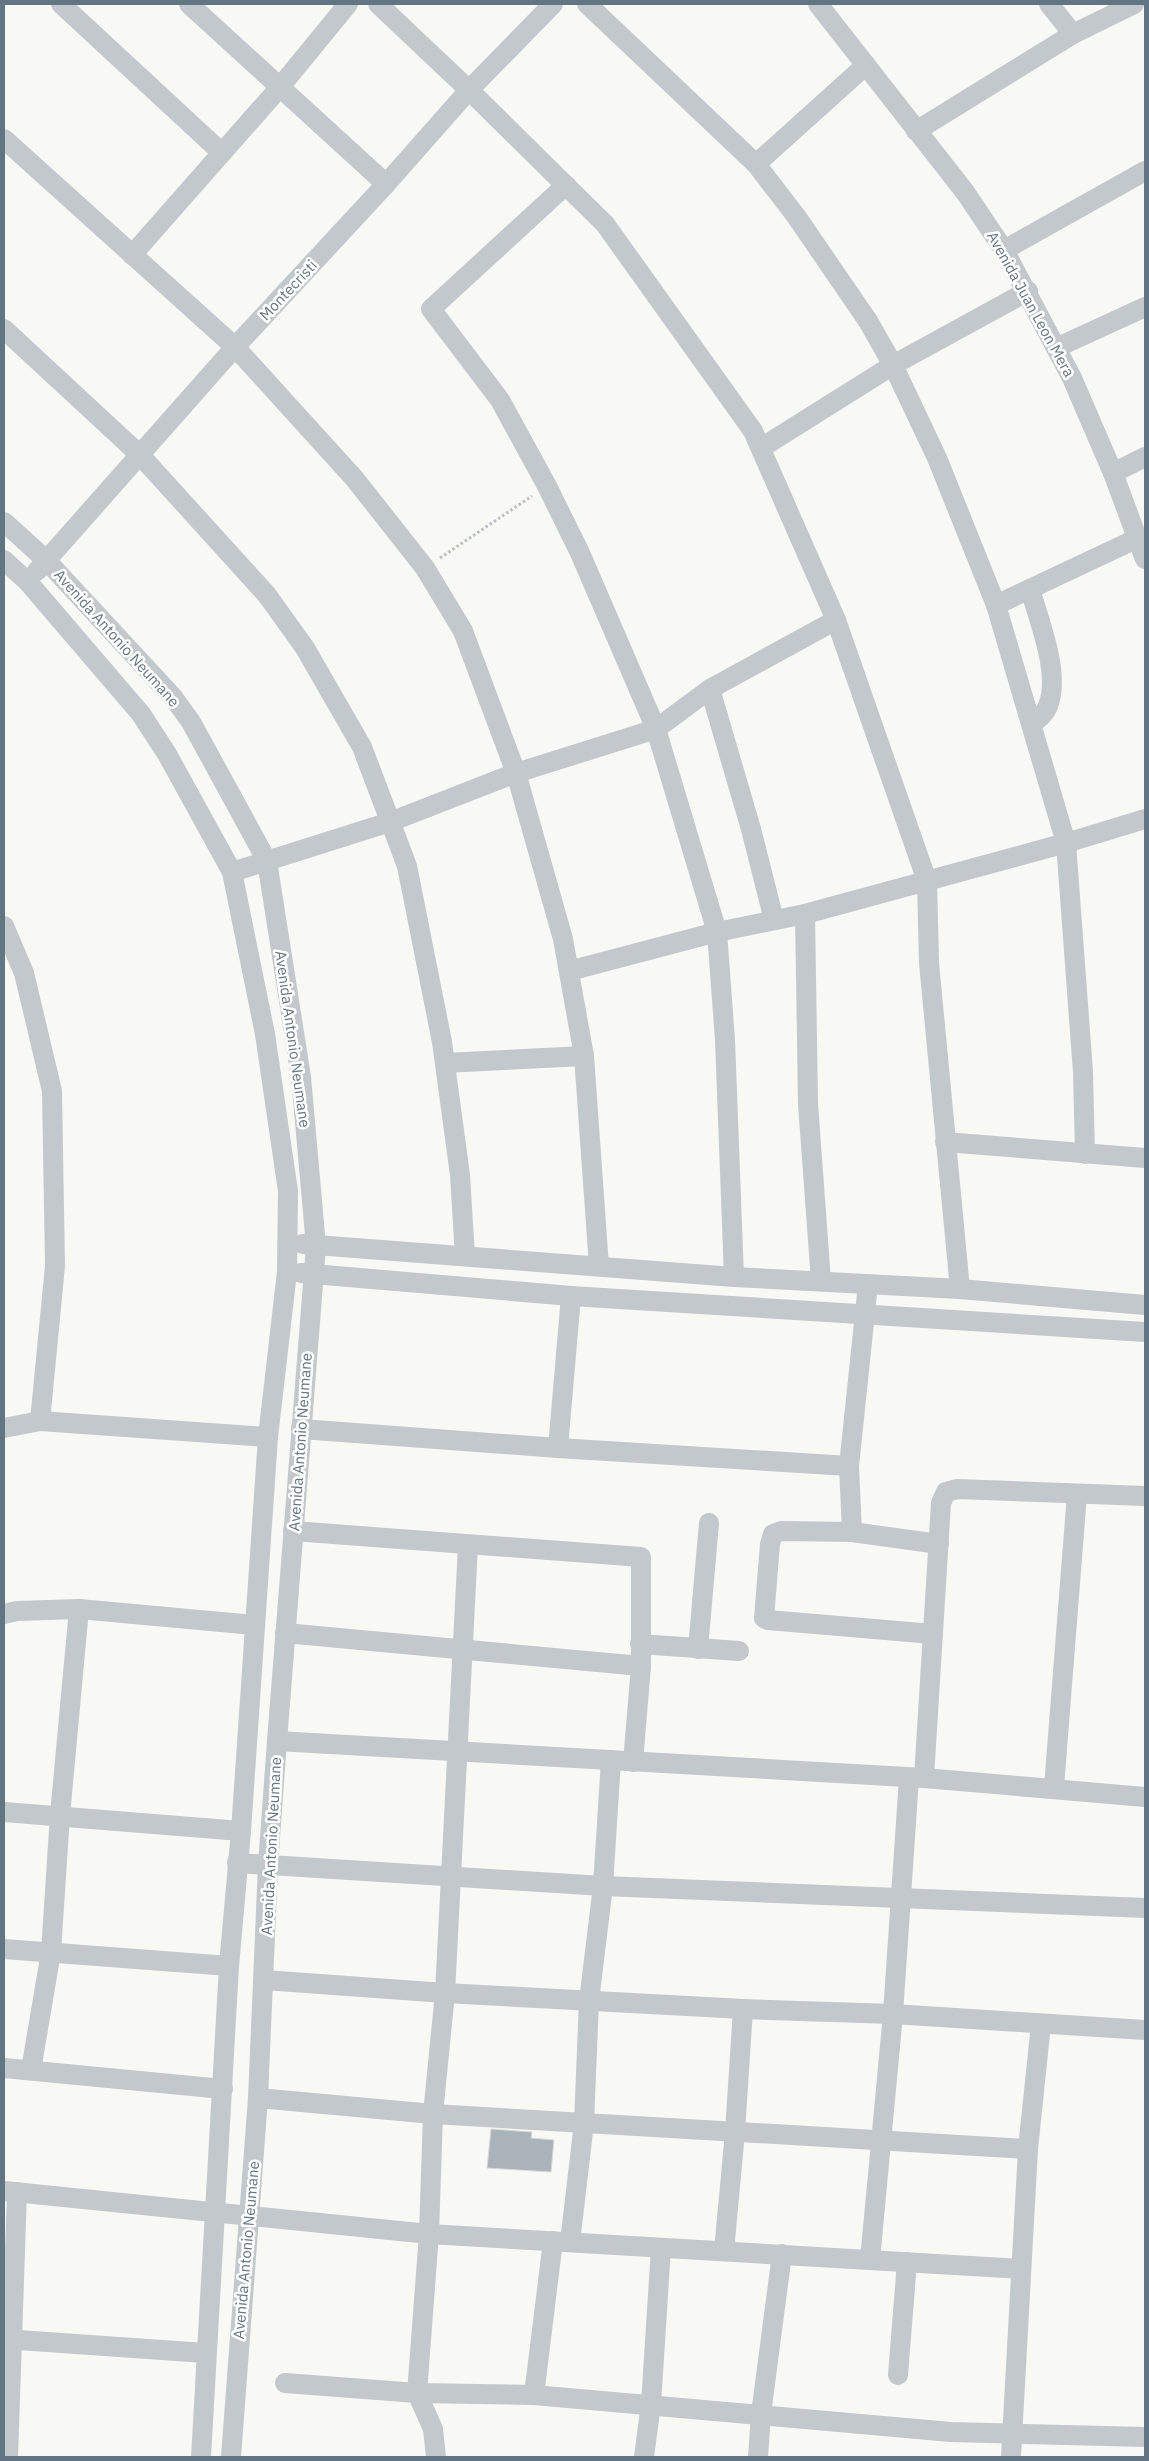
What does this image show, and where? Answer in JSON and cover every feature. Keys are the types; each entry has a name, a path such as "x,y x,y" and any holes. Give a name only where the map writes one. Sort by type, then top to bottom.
{"street":[{"path":"61,4 222,153"},
{"path":"190,4 386,184"},
{"path":"132,255 280,87 348,4"},
{"path":"378,4 469,90 605,224 753,431 761,448 836,620 927,881 929,963 960,1289"},
{"name":"Montecristi","path":"28,582 235,347 386,184 469,90 553,4"},
{"path":"587,4 756,164 796,216 862,313 893,365 937,458 996,605 1066,843 1083,1072 1085,1154"},
{"name":"Avenida Juan Leon Mera","path":"818,4 965,192 1004,250 1058,347 1113,473 1145,559"},
{"path":"1049,4 1073,34"},
{"path":"916,131 1073,34 1134,4"},
{"path":"756,164 866,65"},
{"path":"4,139 235,347 354,478 425,568 463,631 516,773 563,939 584,1056 599,1266"},
{"path":"1004,250 1145,171"},
{"path":"566,185 432,309 500,400 547,486 580,554 656,729 716,932 725,1040 734,1277"},
{"path":"761,448 893,365 1028,291"},
{"path":"1058,347 1145,307"},
{"path":"4,329 140,454 267,595 306,648 362,747 407,866 445,1063 460,1175 464,1256"},
{"path":"1113,473 1145,458"},
{"name":"Avenida Antonio Neumane","path":"4,522 46,560 173,697 191,722 267,861 301,1077 316,1246 268,1866 258,2098 231,2457"},
{"path":"996,605 1138,538"},
{"name":"Avenida Antonio Neumane","path":"4,560 28,582 141,714 167,754 232,872 266,1034 288,1191 287,1272 268,1437 241,1830 229,1966 224,2089 205,2353 201,2457"},
{"path":"1030,589 1050,663 1052,681 1046,711 1032,724"},
{"path":"232,872 390,822 516,773 656,729 710,689 836,620"},
{"path":"710,689 756,848 774,920"},
{"path":"569,971 716,932 805,914 1066,843 1145,819"},
{"path":"805,914 808,1104 821,1281"},
{"path":"4,926 24,973 52,1091 55,1266 40,1421"},
{"path":"445,1063 584,1056"},
{"path":"945,1142 1145,1158"},
{"path":"288,1243 734,1277 960,1289 1145,1305"},
{"path":"287,1272 571,1296 865,1316 1145,1332"},
{"path":"852,1532 849,1466 868,1284"},
{"path":"558,1448 571,1296"},
{"path":"4,1428 40,1421 268,1437"},
{"path":"301,1428 558,1448 849,1466"},
{"path":"870,2260 893,2014 901,1897 917,1778 933,1634 941,1503 946,1492 958,1489 1145,1496"},
{"path":"1054,1787 1076,1494"},
{"path":"698,1649 709,1523"},
{"path":"293,1531 642,1557 641,1666 633,1762"},
{"path":"933,1634 768,1620 764,1618 770,1544 773,1534 782,1531 852,1532 939,1544"},
{"path":"436,2457 433,2429 417,2393 429,2234 433,2114 444,1992 468,1545"},
{"path":"31,2070 51,1952 60,1815 80,1609"},
{"path":"4,1614 17,1611 80,1609 254,1625"},
{"path":"285,1633 462,1651 641,1666"},
{"path":"640,1644 739,1651"},
{"path":"277,1740 917,1778 1054,1787 1145,1797"},
{"path":"534,2394 584,2123 589,2000 603,1886 610,1760"},
{"path":"4,1812 241,1830"},
{"path":"237,1863 450,1878 603,1886 1145,1908"},
{"path":"4,1949 229,1966"},
{"path":"264,1980 743,2009 893,2014 1145,2030"},
{"path":"724,2251 736,2132 743,2009"},
{"path":"1011,2457 1028,2149 1040,2024"},
{"path":"4,2068 224,2089"},
{"path":"258,2098 433,2114 1028,2149"},
{"path":"8,2457 11,2192 429,2234 1021,2269"},
{"path":"644,2457 651,2404 661,2248"},
{"path":"758,2457 761,2414 782,2254"},
{"path":"898,2375 907,2262"},
{"path":"8,2340 205,2353"},
{"path":"286,2383 417,2393 534,2394 951,2432 1145,2437"}],"path":[{"path":"425,568 547,486"}],"building":[{"path":"491,2129 532,2132 531,2138 554,2140 551,2172 487,2168"}]}
